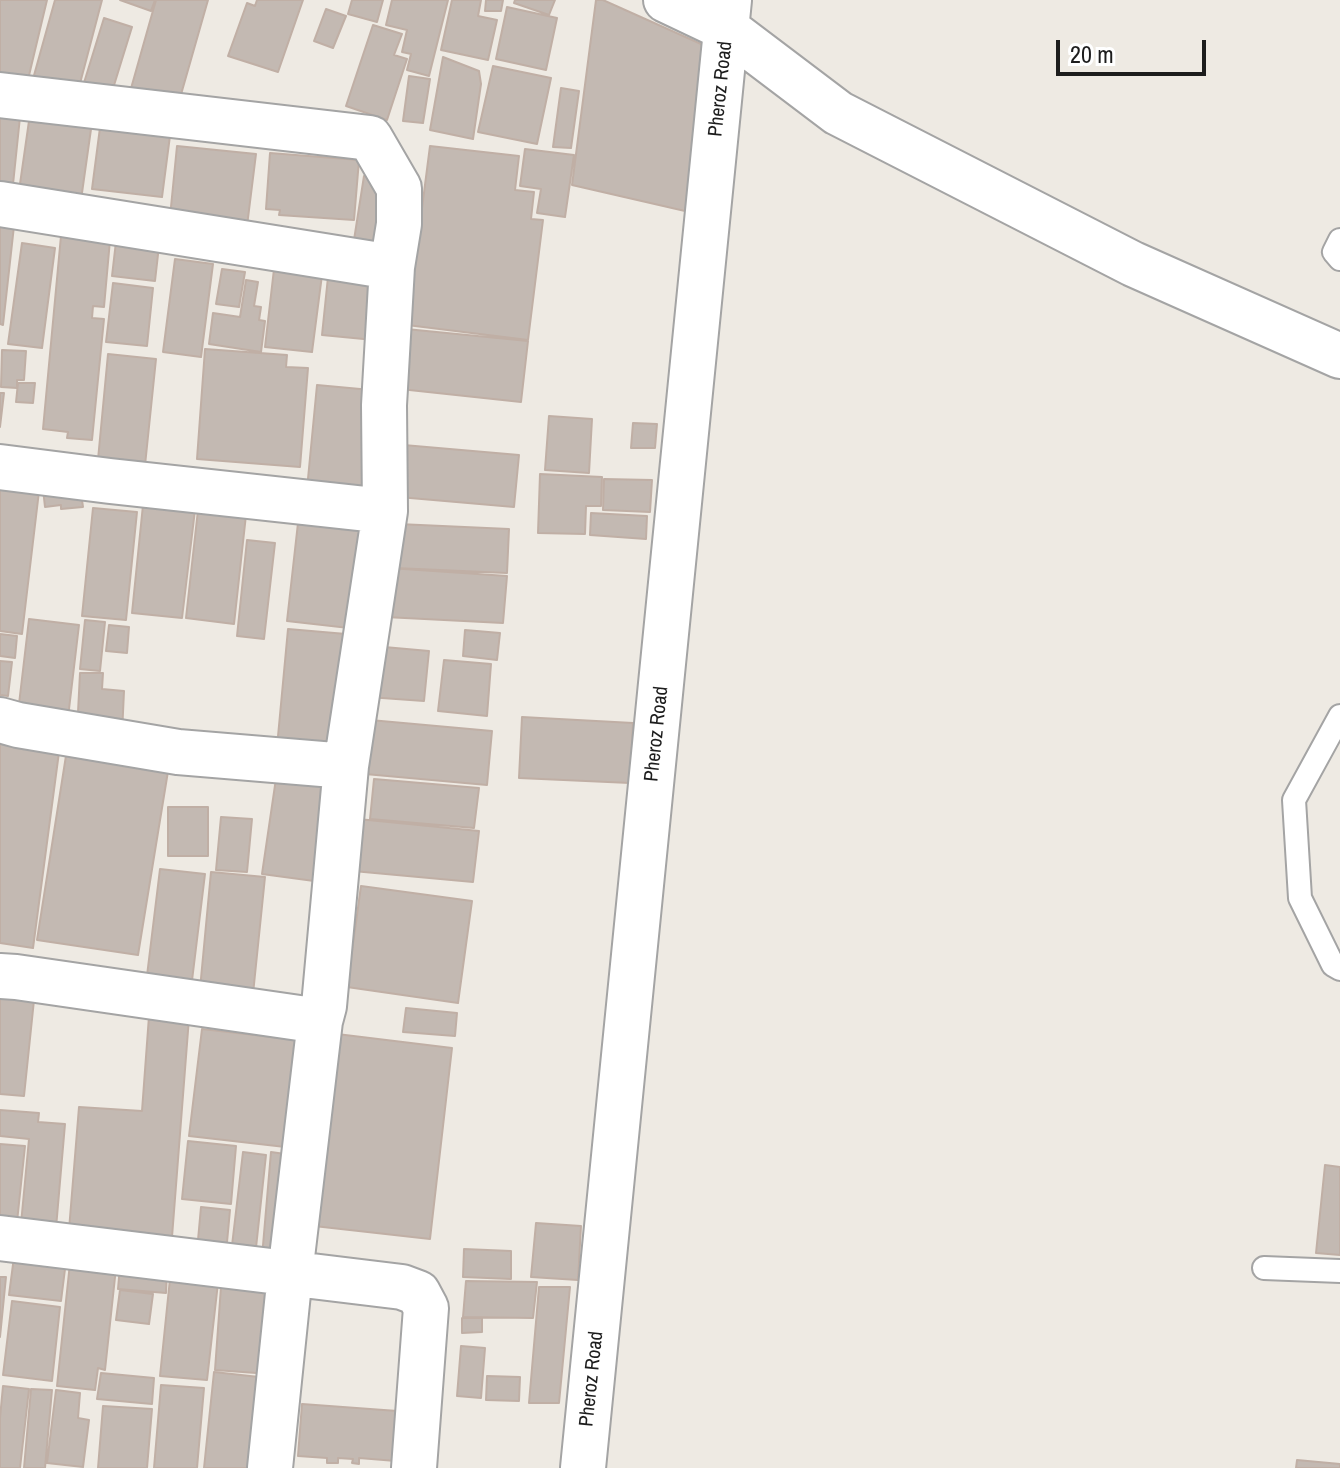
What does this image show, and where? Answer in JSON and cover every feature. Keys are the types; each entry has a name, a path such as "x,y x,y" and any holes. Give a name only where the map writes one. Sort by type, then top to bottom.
{"street":[{"path":"666,0 728,14 838,113 1133,264 1340,356"},
{"name":"Pheroz Road","path":"583,1468 728,14"},
{"path":"0,95 370,138 399,188 399,224 392,267 384,405 385,511 346,766 324,1006 290,1274 270,1468"},
{"path":"0,204 392,267"},
{"path":"0,467 385,511"},
{"path":"0,720 178,752 346,766"},
{"path":"0,976 320,1021"},
{"path":"0,1238 402,1287 418,1293 426,1308 414,1468"}],"lane":[{"path":"1340,240 1334,252 1340,259"},
{"path":"1340,716 1294,800 1300,898 1333,965 1340,969"},
{"path":"1264,1268 1340,1271"}],"building":[{"path":"0,0 47,0 26,88 0,82"},
{"path":"55,0 102,0 78,91 33,79"},
{"path":"120,0 155,0 151,11"},
{"path":"156,0 208,0 178,105 130,92"},
{"path":"257,0 303,0 278,72 228,56 247,3 255,6"},
{"path":"352,0 383,0 377,22 348,14"},
{"path":"392,0 448,0 429,76 407,70 411,54 402,52 407,30 386,25"},
{"path":"452,0 481,0 478,16 497,20 488,60 441,50"},
{"path":"486,0 503,0 501,11 485,11"},
{"path":"515,0 555,0 549,15 514,3"},
{"path":"596,0 603,0 710,48 685,211 572,185"},
{"path":"507,7 557,18 546,70 496,59"},
{"path":"326,9 346,16 333,48 314,41"},
{"path":"104,18 132,27 111,95 83,86"},
{"path":"373,25 402,34 394,55 407,59 387,120 346,106"},
{"path":"443,57 479,71 481,84 473,139 430,130"},
{"path":"493,66 551,78 537,144 478,132"},
{"path":"409,76 430,79 423,123 403,121"},
{"path":"561,88 579,91 571,148 553,147"},
{"path":"30,114 92,122 80,207 18,198"},
{"path":"0,115 20,117 12,194 0,192"},
{"path":"101,120 171,128 162,197 92,189"},
{"path":"177,146 256,154 247,226 170,217"},
{"path":"430,146 519,156 515,190 534,192 531,219 543,220 528,340 407,325"},
{"path":"525,149 574,155 565,217 537,213 541,189 520,186"},
{"path":"270,153 359,160 354,220 279,215 280,210 266,209"},
{"path":"364,176 388,180 379,243 354,240"},
{"path":"0,216 15,217 3,325 0,324"},
{"path":"62,225 111,229 104,307 93,306 92,318 104,319 92,440 67,438 68,432 43,429"},
{"path":"117,233 160,237 155,281 112,276"},
{"path":"22,243 55,248 42,348 8,344"},
{"path":"175,259 213,264 201,357 163,352"},
{"path":"222,269 245,272 239,307 216,304"},
{"path":"274,269 322,275 312,352 265,347"},
{"path":"328,277 380,282 374,340 322,335"},
{"path":"246,280 258,282 254,306 261,307 259,320 265,321 261,352 209,344 213,313 240,317"},
{"path":"113,283 153,288 147,346 106,342"},
{"path":"406,329 528,341 521,402 400,389"},
{"path":"205,349 287,355 286,367 308,368 300,467 197,459"},
{"path":"2,350 26,351 24,380 17,380 17,388 1,387"},
{"path":"108,354 156,359 144,475 97,470"},
{"path":"18,383 35,383 33,403 16,402"},
{"path":"317,385 371,390 361,494 307,489"},
{"path":"0,393 4,393 0,427"},
{"path":"549,416 592,419 589,473 545,470"},
{"path":"633,423 657,424 655,448 631,448"},
{"path":"392,444 519,455 514,507 387,496"},
{"path":"540,474 602,477 601,506 586,506 585,534 538,533"},
{"path":"0,479 40,483 22,634 0,631"},
{"path":"604,479 652,480 650,512 603,510"},
{"path":"79,480 83,507 45,507 43,489"},
{"path":"143,505 195,510 182,618 132,613"},
{"path":"93,508 137,512 126,620 82,616"},
{"path":"198,510 246,515 234,624 186,618"},
{"path":"591,513 647,516 646,539 590,535"},
{"path":"299,514 361,521 349,628 287,621"},
{"path":"398,524 509,529 507,573 395,568"},
{"path":"247,540 275,543 264,639 237,636"},
{"path":"389,568 507,576 503,623 385,617"},
{"path":"29,619 79,625 67,726 17,721"},
{"path":"85,620 105,622 100,671 80,669"},
{"path":"109,625 129,627 127,653 106,651"},
{"path":"288,629 346,634 335,751 277,747"},
{"path":"465,630 500,633 497,660 463,656"},
{"path":"0,634 17,636 15,658 0,656"},
{"path":"373,646 429,651 424,701 368,697"},
{"path":"444,660 491,664 487,716 438,711"},
{"path":"0,661 12,662 8,696 0,695"},
{"path":"80,673 103,673 102,689 124,691 122,734 77,732"},
{"path":"522,717 633,723 630,783 519,778"},
{"path":"370,720 492,731 487,785 365,774"},
{"path":"0,729 61,737 33,948 0,943"},
{"path":"68,743 170,759 138,955 37,940"},
{"path":"278,765 330,772 314,881 262,874"},
{"path":"374,779 479,788 474,828 370,819"},
{"path":"168,807 208,807 208,856 168,856"},
{"path":"221,817 252,819 247,872 216,870"},
{"path":"358,819 479,831 473,882 353,871"},
{"path":"160,869 205,874 190,997 145,992"},
{"path":"211,872 265,877 253,994 200,989"},
{"path":"361,886 472,901 458,1003 347,987"},
{"path":"0,978 36,981 24,1096 0,1094"},
{"path":"406,1008 457,1013 455,1036 403,1032"},
{"path":"149,1016 189,1018 172,1237 69,1230 79,1107 142,1111"},
{"path":"202,1029 307,1041 294,1148 189,1136"},
{"path":"337,1034 452,1048 430,1239 314,1226"},
{"path":"0,1110 39,1113 38,1122 65,1124 56,1228 21,1224 29,1139 0,1136"},
{"path":"188,1141 236,1146 231,1204 182,1199"},
{"path":"0,1144 25,1146 17,1222 0,1221"},
{"path":"243,1152 266,1155 255,1257 231,1254"},
{"path":"271,1152 292,1155 283,1259 262,1257"},
{"path":"1325,1165 1340,1167 1340,1255 1316,1253"},
{"path":"201,1207 230,1210 226,1253 197,1251"},
{"path":"536,1223 581,1226 578,1280 531,1277"},
{"path":"464,1249 511,1251 511,1279 463,1277"},
{"path":"14,1257 66,1261 61,1301 9,1295"},
{"path":"70,1263 116,1268 105,1370 98,1368 95,1390 57,1386"},
{"path":"120,1266 167,1270 166,1293 118,1289"},
{"path":"171,1269 219,1274 207,1380 160,1376"},
{"path":"222,1273 276,1277 270,1374 215,1370"},
{"path":"0,1277 6,1277 0,1337"},
{"path":"466,1281 537,1282 533,1318 463,1317"},
{"path":"539,1287 570,1287 559,1403 529,1403"},
{"path":"120,1290 153,1294 149,1324 116,1320"},
{"path":"12,1301 60,1307 52,1381 3,1375"},
{"path":"462,1318 482,1318 482,1332 462,1333"},
{"path":"461,1346 485,1348 481,1398 457,1396"},
{"path":"214,1372 268,1378 259,1468 204,1468"},
{"path":"101,1373 154,1378 152,1404 97,1399"},
{"path":"487,1376 520,1377 519,1401 486,1400"},
{"path":"161,1385 204,1388 197,1468 154,1468"},
{"path":"3,1386 29,1389 20,1468 0,1468"},
{"path":"31,1389 52,1390 45,1468 24,1468"},
{"path":"56,1390 80,1393 78,1418 89,1420 83,1467 47,1463"},
{"path":"302,1404 411,1412 408,1462 359,1458 359,1464 352,1463 353,1459 338,1458 338,1463 327,1463 327,1458 298,1456"},
{"path":"103,1406 152,1409 147,1468 98,1468"},
{"path":"1297,1460 1340,1464 1340,1468 1296,1468"}]}
